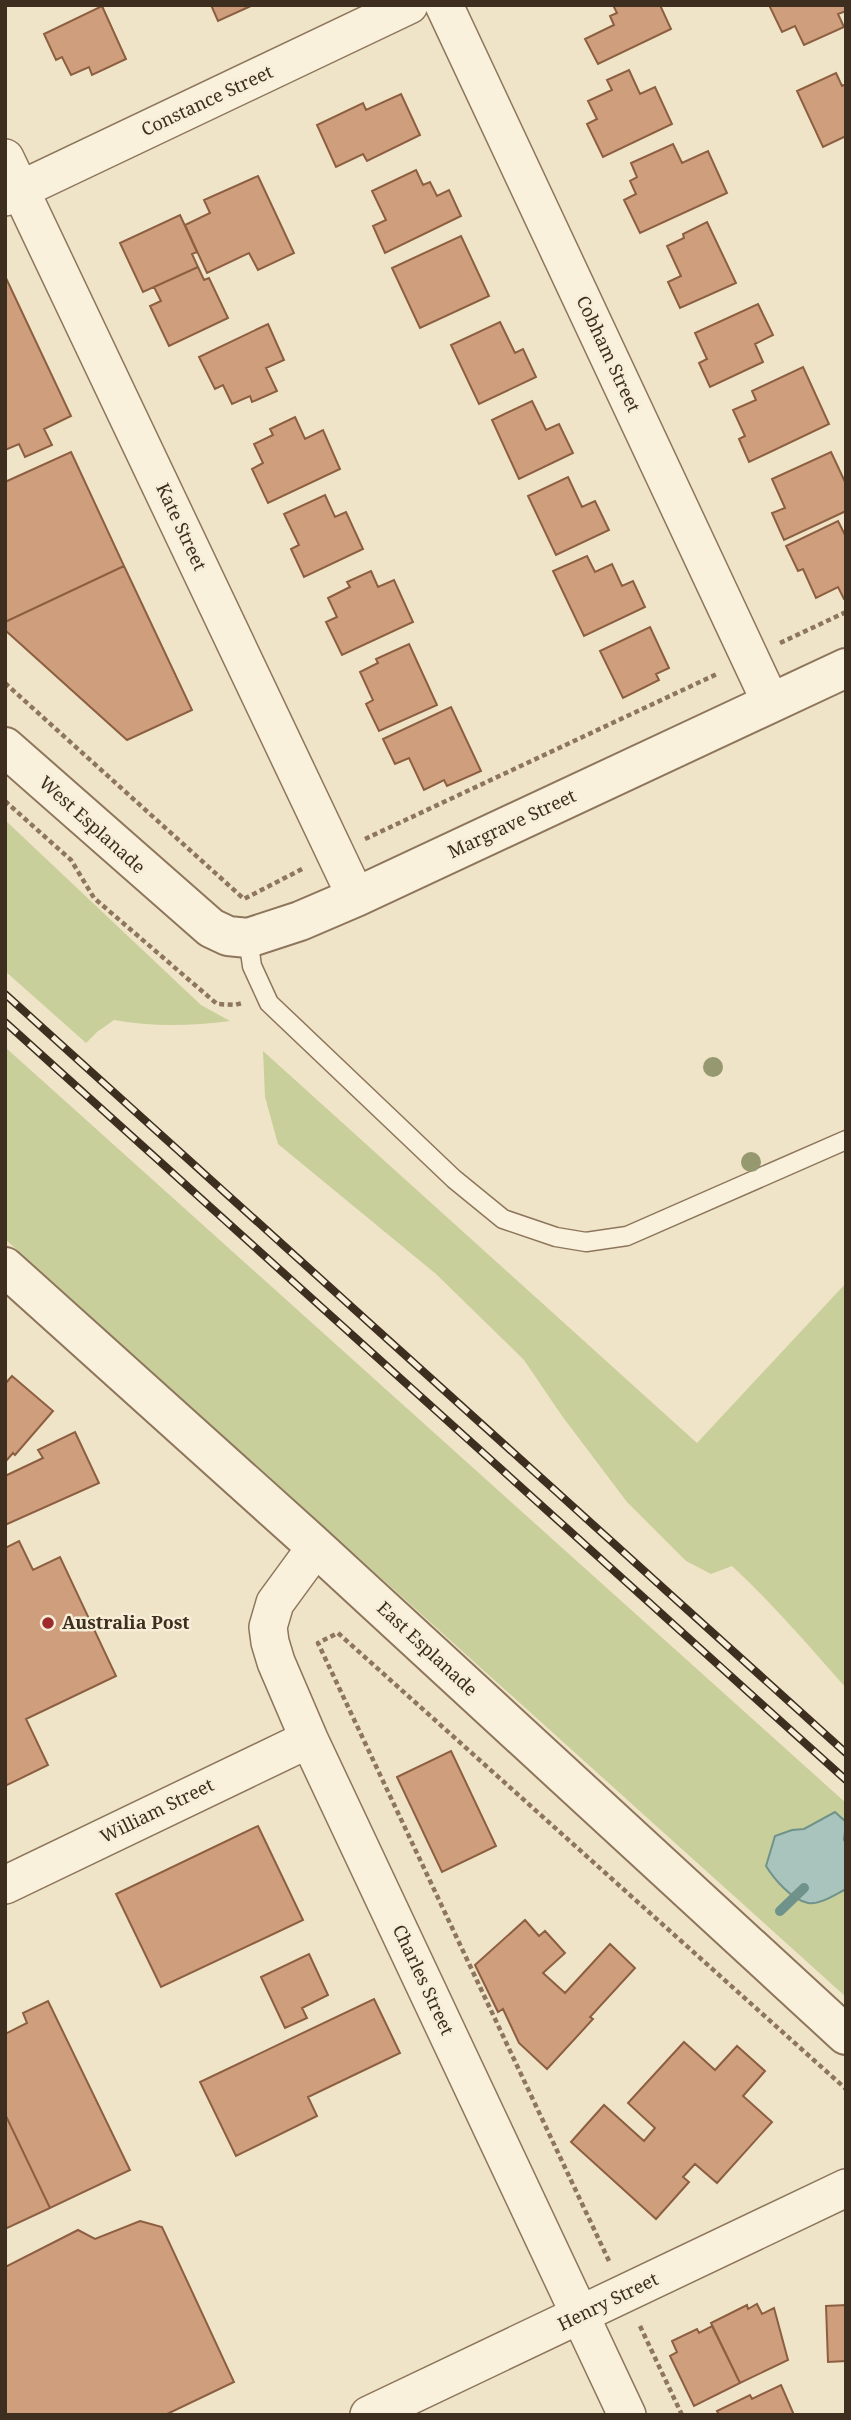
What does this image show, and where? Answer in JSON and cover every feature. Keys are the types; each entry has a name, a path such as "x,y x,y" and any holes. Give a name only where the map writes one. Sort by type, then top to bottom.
{"street":[{"name":"Constance Street","path":"10,182 409,5"},
{"name":"Cobham Street","path":"444,5 772,703"},
{"name":"Kate Street","path":"10,182 356,897"},
{"name":"Margrave Street","path":"248,938 300,921 356,897 846,668"},
{"name":"West Esplanade","path":"5,747 211,928 228,936 248,938"},
{"name":"East Esplanade","path":"5,1268 316,1547 846,2035"},
{"name":"Charles Street","path":"316,1547 275,1603 268,1627 276,1662 309,1739 627,2415"},
{"name":"William Street","path":"5,1885 309,1739"},
{"name":"Henry Street","path":"369,2415 846,2188"}],"lane":[{"path":"248,938 251,966 269,1003 454,1179 503,1219 556,1237 586,1242 627,1236 846,1140"}],"path":[{"path":"5,683 244,899 285,876 846,612"},
{"path":"5,801 71,860 94,898 217,1004 235,1005 265,995"},
{"path":"682,2415 318,1643 338,1633 846,2089"}],"green space":[{"path":"5,820 201,1005 230,1021 172,1025 114,1020 86,1043 5,971"},
{"path":"5,1047 846,1803 846,1997 5,1239"},
{"path":"263,1051 697,1443 846,1283 846,1688 776,1610 732,1566 711,1574 686,1561 627,1502 562,1416 524,1360 436,1274 278,1144 265,1097"}],"water":[{"path":"835,1812 846,1822 846,1889 818,1902 802,1901 784,1888 766,1866 775,1836 804,1829"}],"building":[{"path":"211,5 253,5 218,21"},
{"path":"613,5 660,5 671,29 598,64 585,39 614,25 610,16 617,13"},
{"path":"769,5 846,5 846,11 838,14 844,27 804,45 795,26 782,32"},
{"path":"102,6 126,59 92,75 89,67 71,75 62,57 56,60 44,34"},
{"path":"629,70 640,94 655,87 672,124 603,157 587,124 597,119 588,101 612,90 607,80"},
{"path":"836,73 842,86 846,84 846,136 823,147 797,91"},
{"path":"401,94 420,135 367,161 363,154 336,167 317,125 363,103 366,110"},
{"path":"673,144 682,163 708,151 727,193 640,233 624,200 636,194 630,181 637,177 631,163"},
{"path":"416,170 423,185 430,182 437,196 449,190 461,216 385,253 373,226 386,220 372,191"},
{"path":"258,176 294,253 258,270 249,253 207,273 185,225 210,213 204,200"},
{"path":"180,215 197,252 192,254 198,267 143,292 120,243"},
{"path":"707,222 736,283 680,308 668,282 681,276 667,246"},
{"path":"461,236 489,296 420,328 392,268"},
{"path":"198,267 204,280 209,278 228,318 169,346 150,306 161,301 154,287"},
{"path":"5,276 71,416 44,429 52,445 25,457 19,444 5,450"},
{"path":"758,304 773,335 755,344 763,362 710,387 699,363 707,359 695,333"},
{"path":"500,322 515,353 523,349 536,377 479,404 451,345"},
{"path":"268,324 284,360 266,368 277,391 252,402 250,396 232,404 223,385 215,389 199,357"},
{"path":"803,367 829,424 749,462 739,439 745,436 733,410 756,400 752,391"},
{"path":"532,401 546,430 559,424 573,453 519,479 492,420"},
{"path":"295,417 305,439 323,430 340,469 268,503 252,469 263,463 254,444 273,435 270,429"},
{"path":"71,452 124,566 5,622 5,482"},
{"path":"831,452 846,484 846,511 784,540 772,513 785,508 772,479"},
{"path":"568,477 582,507 595,501 609,530 556,555 528,496"},
{"path":"325,495 335,517 346,512 363,549 304,577 291,549 299,545 284,514"},
{"path":"838,521 846,537 846,599 838,587 816,598 803,569 798,571 786,546"},
{"path":"587,556 595,572 612,564 622,586 633,581 645,607 584,636 553,571"},
{"path":"124,566 192,710 127,740 5,630 5,622"},
{"path":"371,571 378,587 394,580 413,622 342,655 326,622 337,617 328,598 350,587 347,582"},
{"path":"650,627 669,668 656,674 659,680 623,698 600,651"},
{"path":"409,644 437,705 379,731 366,704 373,700 360,672 378,663 376,659"},
{"path":"451,707 481,771 447,786 444,780 424,790 409,758 395,764 383,739"},
{"path":"12,1376 53,1411 15,1455 13,1453 5,1462 5,1384"},
{"path":"75,1432 99,1483 5,1525 5,1476 43,1458 38,1450"},
{"name":"Australia Post","path":"19,1541 33,1570 60,1557 116,1676 26,1719 48,1765 5,1786 5,1548"},
{"path":"451,1751 496,1846 442,1872 397,1777"},
{"path":"258,1826 303,1920 161,1987 116,1894"},
{"path":"525,1920 539,1936 545,1931 565,1953 543,1973 565,1993 610,1944 635,1968 547,2069 519,2043 503,2009 498,2012 475,1965"},
{"path":"309,1954 328,1995 302,2008 307,2018 285,2028 261,1977"},
{"path":"374,1999 400,2053 308,2097 317,2116 236,2156 200,2082"},
{"path":"48,2001 130,2170 50,2208 5,2114 5,2034 27,2023 23,2013"},
{"path":"684,2042 715,2070 737,2046 765,2071 743,2096 772,2122 717,2183 695,2164 683,2177 689,2182 656,2219 571,2142 604,2105 644,2141 655,2128 628,2103"},
{"path":"5,2114 50,2208 5,2229"},
{"path":"140,2221 162,2227 234,2382 165,2415 5,2415 5,2267 78,2230 95,2239"},
{"path":"757,2304 762,2314 774,2308 788,2360 740,2383 711,2323 747,2305 748,2309"},
{"path":"846,2305 846,2361 828,2362 826,2306"},
{"path":"712,2326 740,2383 694,2406 670,2356 677,2352 672,2341 697,2329 699,2333"},
{"path":"781,2385 794,2415 719,2415 717,2411 750,2395 752,2399"}],"waterway":[{"path":"780,1911 804,1888"}],"railway":[{"path":"5,994 846,1753"},
{"path":"5,1022 846,1780"}],"place":[{"name":"Australia Post","path":"48,1623"}]}
